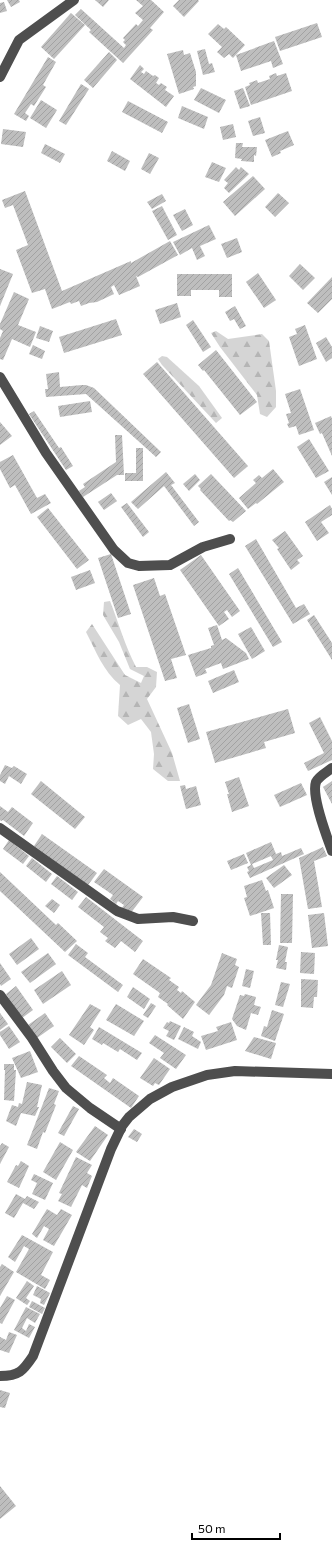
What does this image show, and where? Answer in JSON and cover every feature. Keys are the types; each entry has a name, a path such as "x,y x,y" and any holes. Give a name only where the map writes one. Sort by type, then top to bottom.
{"street":[{"path":"0,77 19,40 74,0"},
{"path":"0,377 46,453 114,550 128,562 139,566 170,566 204,547 230,539"},
{"path":"332,768 323,774 316,782 315,790 320,813 332,851"},
{"path":"0,828 117,911 138,919 173,917 193,921"},
{"path":"0,995 32,1038 66,1088 90,1108 121,1129"},
{"path":"0,1376 10,1376 24,1370 33,1356 111,1149 129,1117 150,1099 172,1087 207,1074 235,1071 332,1074"}],"green space":[{"path":"216,331 228,339 262,334 269,341 276,391 276,407 267,417 260,414 257,395 211,333"},
{"path":"162,356 167,357 199,386 222,418 216,423 162,365 158,359"},
{"path":"110,601 125,643 136,667 147,667 157,672 156,687 147,699 172,753 180,781 168,781 153,769 154,754 151,732 141,719 128,725 118,716 120,685 104,667 86,632 92,624 125,675 141,683 144,676 130,669 119,642 103,615 104,602"}],"building":[{"path":"7,0 19,0 20,2 11,7"},
{"path":"95,0 109,0 103,7"},
{"path":"136,0 151,0 164,12 150,28 153,30 123,63 89,32 91,30 75,15 81,9 124,48 126,45 123,42 125,40 123,38 136,24 138,26 143,20 135,13 143,6"},
{"path":"179,0 199,1 184,17 173,6"},
{"path":"4,2 7,11 0,13 0,3"},
{"path":"71,13 85,25 54,59 41,47"},
{"path":"317,23 322,37 280,51 275,37"},
{"path":"218,24 224,29 226,27 245,45 233,58 229,54 224,58 217,52 222,47 208,34"},
{"path":"274,41 283,64 273,68 271,61 241,71 236,55"},
{"path":"205,49 209,64 212,63 215,72 203,75 197,51"},
{"path":"183,50 184,55 190,53 196,72 196,86 193,87 194,89 179,94 167,54"},
{"path":"109,52 117,60 93,88 84,80"},
{"path":"48,57 56,62 43,85 46,87 34,106 31,104 25,113 29,116 26,121 14,114"},
{"path":"140,65 144,69 141,72 144,74 146,71 153,76 155,75 159,78 156,83 159,85 161,83 167,87 165,90 174,96 166,107 130,79"},
{"path":"276,73 277,76 286,73 292,91 251,105 245,87 250,85 249,83 257,80 258,83 270,79 269,76"},
{"path":"81,84 89,89 66,125 59,121"},
{"path":"201,88 226,100 219,113 194,100"},
{"path":"243,88 250,106 240,109 234,91"},
{"path":"41,100 57,110 46,128 30,118"},
{"path":"128,101 168,122 162,133 122,112"},
{"path":"182,106 208,117 204,129 178,118"},
{"path":"260,117 265,133 253,136 248,121"},
{"path":"233,124 236,137 223,140 220,127"},
{"path":"3,129 26,132 23,147 1,144"},
{"path":"288,131 294,145 280,151 281,153 272,157 265,140"},
{"path":"236,143 243,143 242,147 257,147 256,156 254,155 254,162 241,161 242,159 235,158"},
{"path":"45,144 65,154 60,163 41,153"},
{"path":"112,151 130,161 125,171 107,161"},
{"path":"149,153 159,158 150,174 141,169"},
{"path":"212,162 226,168 219,182 205,177"},
{"path":"236,167 239,170 241,167 249,174 229,193 224,188 228,183 224,180"},
{"path":"253,176 265,189 235,216 223,202"},
{"path":"25,191 62,291 131,261 131,263 170,241 178,255 138,277 136,276 140,286 119,295 114,285 111,287 114,294 97,302 81,306 79,301 71,304 70,302 52,309 45,289 32,293 16,250 28,245 13,205 5,208 2,200"},
{"path":"278,193 289,203 275,217 265,207"},
{"path":"162,194 166,201 152,209 147,202"},
{"path":"162,206 177,235 168,240 152,211"},
{"path":"185,209 193,225 182,231 173,215"},
{"path":"209,225 216,239 200,246 205,256 197,260 192,248 180,255 173,242"},
{"path":"237,238 242,252 227,258 221,244"},
{"path":"300,264 315,278 303,290 289,276"},
{"path":"0,269 13,274 0,306"},
{"path":"258,273 276,300 264,308 246,282"},
{"path":"177,274 232,274 232,297 219,297 219,290 191,290 191,296 177,296"},
{"path":"332,277 332,299 318,313 307,303"},
{"path":"14,292 29,299 18,325 36,332 30,347 12,339 3,360 0,359 0,338 3,331 0,329 0,324"},
{"path":"177,303 181,317 160,324 155,310"},
{"path":"235,306 246,326 240,329 234,319 230,321 225,312"},
{"path":"116,319 122,335 64,353 59,337"},
{"path":"193,320 211,347 203,352 186,325"},
{"path":"305,325 317,359 299,366 289,337 297,334 295,329"},
{"path":"40,326 53,331 49,342 36,338"},
{"path":"326,337 332,347 332,358 326,362 316,343"},
{"path":"33,345 45,351 42,359 29,354"},
{"path":"216,350 257,402 240,415 204,370 203,371 198,365"},
{"path":"157,362 248,466 234,478 143,374"},
{"path":"59,372 60,387 86,385 94,388 161,452 156,457 86,394 46,397 45,389 48,389 46,374"},
{"path":"300,389 314,430 299,435 296,426 289,428 287,424 289,423 286,414 291,413 285,394"},
{"path":"90,401 92,412 60,417 58,406"},
{"path":"34,411 59,448 61,447 73,466 66,470 29,414"},
{"path":"331,416 332,456 322,433 320,434 315,423"},
{"path":"0,422 12,436 0,445"},
{"path":"115,435 122,435 124,475 117,475 83,497 79,491 85,487 83,484 116,462"},
{"path":"309,439 329,471 316,478 297,447"},
{"path":"136,448 143,448 143,481 125,481 125,473 136,473"},
{"path":"13,455 37,498 45,494 51,503 31,514 15,485 10,488 0,469 0,462"},
{"path":"273,469 284,482 257,504 256,503 248,509 239,498 256,483 253,480 259,475 262,478"},
{"path":"166,472 175,483 171,485 199,522 194,526 164,486 138,509 131,502"},
{"path":"195,474 200,480 189,491 183,484"},
{"path":"211,474 246,511 233,522 230,520 229,521 198,486"},
{"path":"332,477 332,495 324,482"},
{"path":"111,493 117,501 104,510 98,502"},
{"path":"127,503 149,532 143,537 121,507"},
{"path":"330,505 332,515 321,522 329,533 317,541 305,522"},
{"path":"48,508 89,560 77,569 37,517"},
{"path":"285,531 303,556 297,560 300,563 291,570 277,549 279,548 272,540"},
{"path":"256,539 296,608 304,604 310,614 293,624 245,546"},
{"path":"111,554 131,614 118,618 98,558"},
{"path":"201,555 240,611 232,617 227,610 224,612 229,619 219,626 180,570"},
{"path":"238,568 282,642 273,647 229,574"},
{"path":"90,570 95,583 76,590 71,577"},
{"path":"154,578 160,596 165,594 186,655 171,659 177,678 165,681 133,585"},
{"path":"314,615 332,643 332,660 307,620"},
{"path":"217,625 222,640 226,638 246,653 249,659 223,669 221,663 205,669 207,673 196,677 188,655 211,648 211,646 214,645 208,628"},
{"path":"251,627 265,651 252,659 238,634"},
{"path":"234,670 239,682 213,693 208,681"},
{"path":"189,704 200,739 188,743 177,708"},
{"path":"288,709 295,733 264,742 266,748 215,763 206,732"},
{"path":"320,717 332,741 332,760 308,771 304,763 324,753 309,723"},
{"path":"5,765 12,768 14,766 27,774 21,784 9,776 5,784 0,781 0,775"},
{"path":"239,777 249,806 232,812 225,782"},
{"path":"41,781 85,817 75,829 31,794"},
{"path":"332,781 332,804 323,787"},
{"path":"301,783 307,795 280,807 274,795"},
{"path":"185,785 186,789 196,786 201,805 186,809 180,786"},
{"path":"0,806 8,812 12,807 33,823 24,836 3,820 0,820"},
{"path":"42,834 97,873 88,885 34,846"},
{"path":"9,840 29,856 23,864 3,849"},
{"path":"271,842 276,854 281,852 282,856 301,848 304,854 250,878 247,872 249,871 247,867 251,865 246,853","holes":["271,856 273,860 254,868 252,864"]},
{"path":"323,847 327,856 314,861 322,907 308,909 299,858"},
{"path":"244,854 248,863 231,870 227,861"},
{"path":"32,858 52,874 46,882 26,866"},
{"path":"284,865 292,875 274,888 266,878"},
{"path":"104,869 143,897 130,914 122,908 124,905 118,901 116,904 110,899 113,895 94,882"},
{"path":"0,872 56,925 58,923 77,941 65,952 0,891"},
{"path":"57,876 78,892 72,900 51,884"},
{"path":"262,880 266,891 268,890 274,908 250,916 244,898 247,897 244,886"},
{"path":"281,894 293,894 292,943 280,943"},
{"path":"86,897 143,941 135,952 121,941 115,948 105,941 108,938 100,932 104,927 78,907"},
{"path":"52,899 60,905 54,913 45,906"},
{"path":"261,913 270,913 271,945 263,945"},
{"path":"324,913 328,946 312,948 308,915"},
{"path":"31,938 39,949 17,965 9,954"},
{"path":"76,944 88,953 85,957 123,985 118,992 68,955"},
{"path":"279,945 288,947 285,962 287,962 286,970 276,968"},
{"path":"301,952 315,953 314,974 300,973"},
{"path":"48,953 56,964 30,983 21,972"},
{"path":"222,953 237,959 235,965 239,967 232,988 227,986 224,995 209,1015 196,1005 211,985"},
{"path":"143,959 171,978 169,980 179,987 177,990 181,993 182,991 195,1002 183,1019 167,1005 168,1004 158,997 160,993 133,974"},
{"path":"0,963 11,979 1,986 0,984"},
{"path":"246,969 254,971 250,988 242,986"},
{"path":"62,971 71,985 43,1004 34,990"},
{"path":"301,979 318,980 317,997 314,997 313,1008 301,1007"},
{"path":"281,982 290,984 283,1007 275,1005"},
{"path":"16,986 33,1010 22,1018 6,994"},
{"path":"133,987 150,999 144,1009 127,997"},
{"path":"245,994 256,997 254,1005 261,1007 258,1015 251,1013 246,1030 237,1026 232,1019 240,995 244,996"},
{"path":"151,1003 156,1006 148,1018 143,1015"},
{"path":"90,1004 101,1010 90,1027 94,1030 84,1045 69,1035"},
{"path":"116,1004 144,1021 134,1036 106,1020"},
{"path":"272,1010 284,1014 275,1041 261,1036 264,1026 267,1027"},
{"path":"0,1013 8,1024 0,1030"},
{"path":"45,1013 54,1026 37,1038 28,1025"},
{"path":"170,1021 181,1026 174,1040 166,1036 169,1031 163,1028 167,1022 169,1023"},
{"path":"231,1022 237,1040 206,1050 201,1036 218,1031 216,1027"},
{"path":"9,1026 20,1042 9,1049 0,1035 0,1032"},
{"path":"99,1027 142,1053 137,1060 120,1049 118,1052 103,1043 102,1045 92,1039"},
{"path":"184,1027 194,1032 192,1036 201,1042 198,1049 178,1039"},
{"path":"155,1035 186,1055 176,1069 160,1058 164,1053 149,1043"},
{"path":"254,1037 276,1043 271,1059 245,1051"},
{"path":"60,1038 76,1054 67,1063 51,1047"},
{"path":"30,1051 38,1072 21,1078 12,1058"},
{"path":"79,1056 107,1075 104,1078 110,1083 113,1078 139,1096 131,1108 71,1066"},
{"path":"154,1058 170,1069 159,1085 155,1083 153,1086 140,1078"},
{"path":"4,1064 14,1064 14,1070 16,1070 14,1101 4,1100"},
{"path":"27,1082 42,1085 37,1107 39,1107 35,1116 21,1113 16,1126 6,1121 12,1105 18,1107 19,1103 22,1104"},
{"path":"49,1088 59,1091 54,1104 56,1105 45,1133 43,1132 37,1149 27,1145"},
{"path":"73,1106 79,1109 64,1136 58,1133"},
{"path":"95,1126 108,1135 90,1161 76,1152"},
{"path":"134,1129 142,1134 137,1142 128,1137"},
{"path":"60,1142 73,1150 56,1180 43,1172"},
{"path":"2,1143 9,1147 0,1164 0,1146"},
{"path":"76,1157 92,1165 87,1173 92,1176 87,1188 82,1185 71,1207 58,1201 62,1194 59,1193"},
{"path":"21,1161 29,1166 19,1188 7,1182 16,1165 18,1166"},
{"path":"34,1174 53,1183 45,1200 32,1194 37,1183 31,1180"},
{"path":"16,1194 25,1199 27,1196 39,1202 34,1209 23,1203 14,1218 5,1213"},
{"path":"47,1209 57,1215 61,1209 72,1215 54,1246 43,1240 49,1229 44,1226 37,1238 32,1234"},
{"path":"22,1235 53,1252 41,1275 50,1280 45,1289 16,1272 29,1249 24,1246 15,1262 8,1257"},
{"path":"2,1264 14,1272 0,1296 0,1267"},
{"path":"27,1281 34,1286 26,1298 30,1301 27,1305 16,1298"},
{"path":"37,1286 50,1293 44,1305 40,1303 41,1299 33,1295"},
{"path":"7,1296 15,1300 2,1324 0,1323 0,1308"},
{"path":"32,1301 45,1308 42,1314 29,1307"},
{"path":"26,1307 40,1314 35,1323 27,1318 22,1328 26,1331 29,1324 35,1327 29,1338 14,1330"},
{"path":"9,1332 17,1335 9,1353 0,1350 0,1337 6,1340"},
{"path":"0,1390 10,1393 5,1408 0,1407"},
{"path":"0,1486 16,1506 0,1519"}]}
